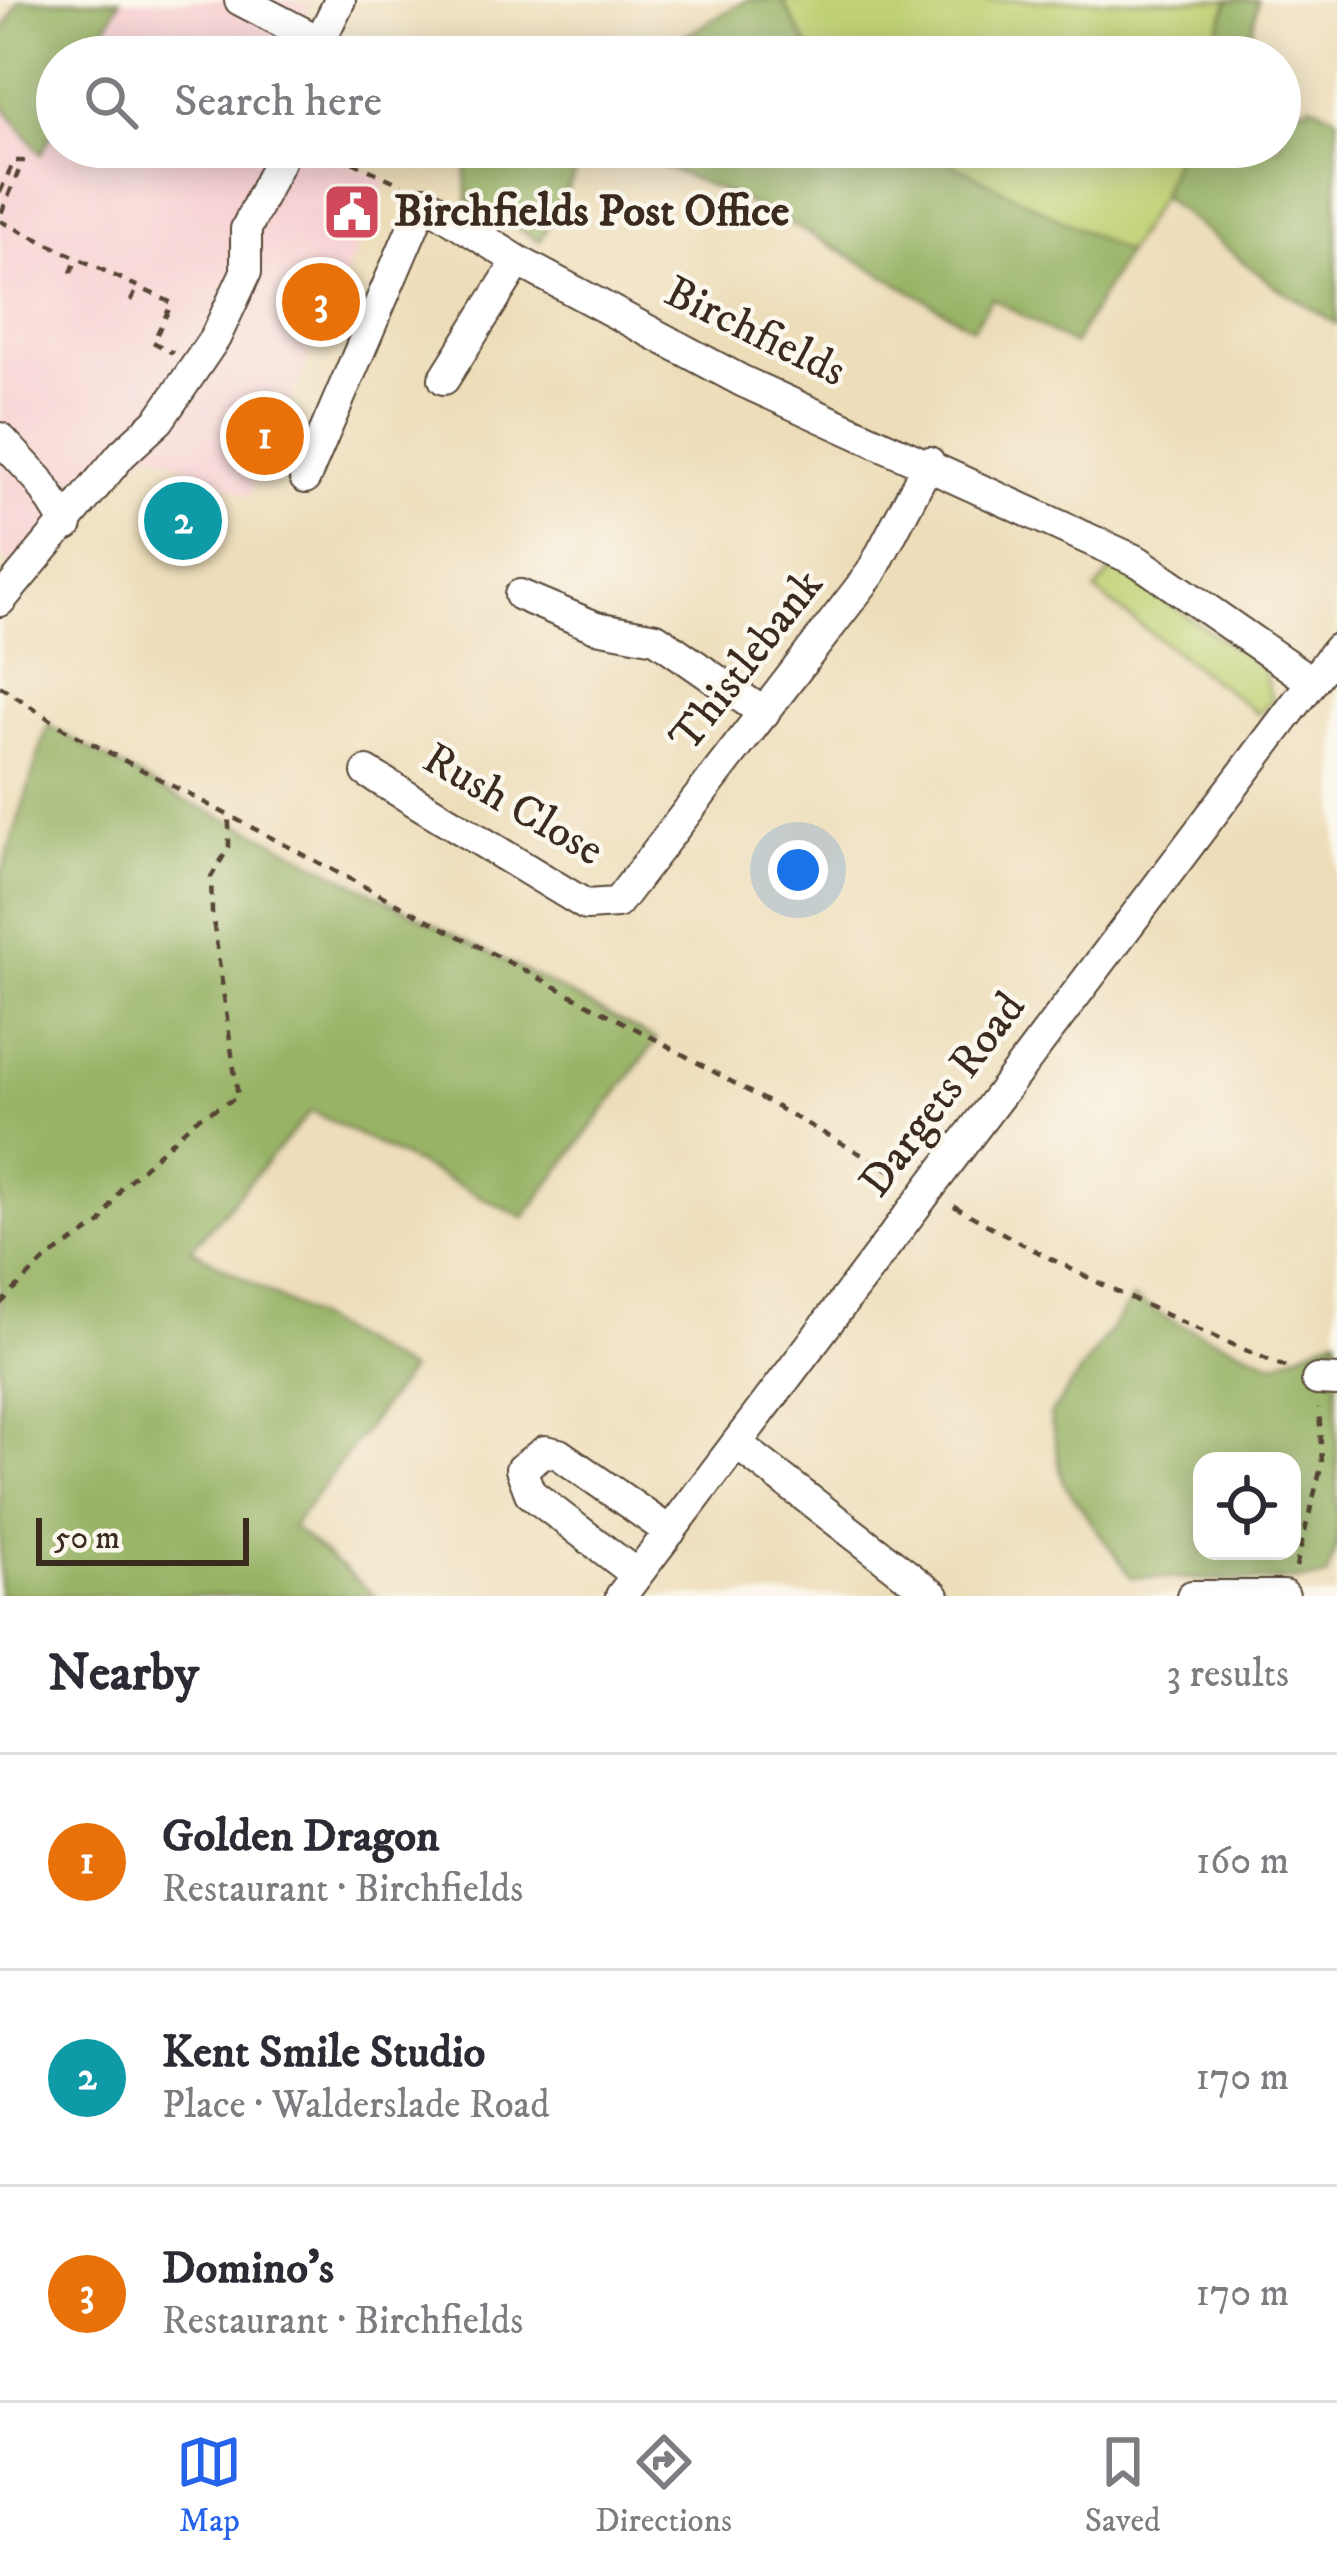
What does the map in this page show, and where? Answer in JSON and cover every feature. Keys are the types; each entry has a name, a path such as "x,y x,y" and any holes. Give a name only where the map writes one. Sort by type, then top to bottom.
{"street":[{"path":"240,0 296,36"},
{"path":"320,36 340,0"},
{"path":"0,602 122,454 159,420 215,338 246,272 246,229 276,168"},
{"path":"305,478 424,202"},
{"name":"Birchfields","path":"424,202 518,261 742,381 928,462 1138,562 1312,682"},
{"path":"444,379 518,261"},
{"path":"0,438 39,480 68,525"},
{"name":"Thistlebank","path":"617,903 872,573 928,462"},
{"path":"520,595 596,627 656,638 764,713"},
{"name":"Dargets Road","path":"629,1586 1337,649"},
{"name":"Rush Close","path":"367,772 586,905 617,903"},
{"path":"737,1444 934,1596"},
{"path":"629,1586 530,1492 521,1469 545,1451 559,1454 670,1532"},
{"path":"1192,1596 1288,1589"}],"path":[{"path":"0,192 14,161 23,161 0,219 8,229 172,303 154,342 194,363"},
{"path":"365,168 404,186 424,202"},
{"path":"71,273 77,258"},
{"path":"131,301 138,287"},
{"path":"0,686 66,730 657,1040 1057,1265 1133,1298 1176,1323 1327,1380 1322,1463 1288,1589"},
{"path":"0,1304 44,1261 101,1223 122,1187 196,1119 238,1096 212,912 212,877 229,847 230,818"}],"shaded area":[{"path":"32,0 296,0 309,6 303,36 36,36 36,168 358,168 387,181 249,496 152,450 10,566 0,555 0,74"}],"green space":[{"path":"19,0 120,0 102,36 36,36 36,148 0,102 0,38"},
{"path":"747,0 782,0 802,36 684,36"},
{"path":"782,0 1229,0 1216,36 802,36"},
{"path":"1229,0 1258,0 1252,36 1216,36"},
{"path":"1310,103 1337,117 1337,324 1272,284 1161,196 1171,168 1301,168 1301,106 1305,109"},
{"path":"466,168 578,168 540,241 468,201"},
{"path":"667,168 961,168 1126,253 1073,345 992,298 973,328 840,250"},
{"path":"961,168 1171,168 1161,196 1126,253"},
{"path":"1115,567 1263,668 1272,700 1258,714 1095,591"},
{"path":"48,725 169,794 252,830 657,1040 524,1218 311,1111 191,1249 409,1371 292,1527 376,1596 0,1596 0,879"},
{"path":"1133,1298 1176,1323 1275,1363 1337,1336 1337,1545 1326,1577 1256,1581 1131,1577 1063,1482 1050,1415"}],"place":[{"name":"Birchfields Post Office","path":"352,212"},
{"name":"Domino's","path":"321,302"},
{"name":"Golden Dragon","path":"265,436"},
{"name":"Kent Smile Studio","path":"183,521"}]}
